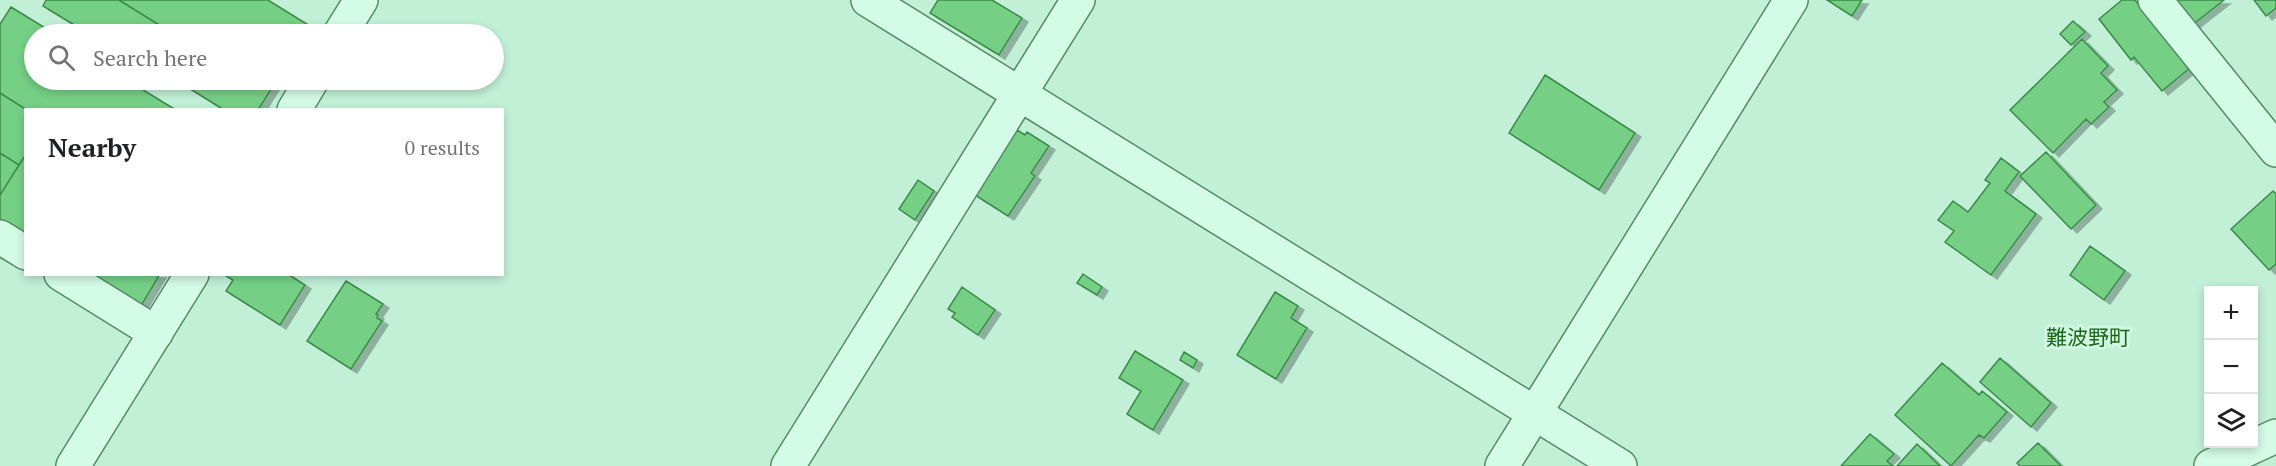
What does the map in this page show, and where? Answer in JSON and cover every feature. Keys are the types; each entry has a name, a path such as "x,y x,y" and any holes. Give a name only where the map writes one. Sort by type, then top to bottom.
{"street":[{"path":"346,24 361,0"},
{"path":"868,0 1620,466"},
{"path":"788,466 1078,0"},
{"path":"1502,466 1791,0"},
{"path":"2155,0 2276,150"},
{"path":"295,108 306,90"},
{"path":"0,237 24,252"},
{"path":"64,276 156,333"},
{"path":"73,466 191,276"},
{"path":"2211,466 2276,436"}],"building":[{"path":"46,0 119,0 158,24 73,24 43,6"},
{"path":"119,0 268,0 307,24 158,24"},
{"path":"938,0 992,0 1022,18 999,55 930,13"},
{"path":"1827,0 1862,0 1852,16"},
{"path":"2122,0 2135,0 2190,68 2162,91 2134,57 2131,60 2099,19"},
{"path":"2164,0 2224,0 2187,29"},
{"path":"2254,0 2276,0 2276,8 2266,16"},
{"path":"11,7 39,24 24,24 24,90 143,90 173,108 24,108 0,93 0,24"},
{"path":"2073,21 2085,32 2071,45 2060,34"},
{"path":"2082,39 2108,66 2101,73 2117,90 2104,102 2109,107 2091,124 2086,119 2053,153 2010,110"},
{"path":"1545,75 1635,133 1599,190 1509,133"},
{"path":"192,90 271,90 259,108 221,108"},
{"path":"0,93 24,108 24,157 19,165 0,153"},
{"path":"1017,130 1025,135 1027,132 1049,146 1031,173 1035,176 1008,216 975,195"},
{"path":"2046,152 2096,205 2071,229 2020,176"},
{"path":"0,153 19,165 0,195"},
{"path":"24,157 24,240 0,225 0,195"},
{"path":"2001,158 2019,172 2005,191 2036,214 1991,275 1945,242 1954,231 1938,220 1953,201 1968,212 1990,183 1985,180"},
{"path":"918,180 934,191 915,220 899,209"},
{"path":"2273,191 2276,194 2276,264 2269,270 2231,229"},
{"path":"2090,246 2125,271 2104,300 2070,275"},
{"path":"1083,274 1102,287 1097,295 1077,283"},
{"path":"83,276 159,276 138,311"},
{"path":"226,276 291,276 305,285 280,325 226,291 233,280"},
{"path":"346,281 383,304 376,314 377,318 382,321 351,369 307,341"},
{"path":"962,287 995,310 978,335 952,317 955,313 948,309"},
{"path":"1275,292 1298,306 1291,318 1307,328 1276,379 1237,355"},
{"path":"1135,351 1183,380 1153,430 1127,414 1141,391 1119,378"},
{"path":"1184,352 1197,360 1193,368 1180,360"},
{"path":"2000,358 2051,403 2031,427 1980,382"},
{"path":"1942,363 1979,395 1982,391 2007,412 1984,438 1979,435 1951,466 1895,415"},
{"path":"1870,434 1894,454 1887,461 1893,466 1841,466"},
{"path":"2038,443 2061,466 2020,466 2017,463"},
{"path":"1917,444 1940,466 1897,466"}],"district":[{"name":"難波野町","path":"2088,337"}]}
